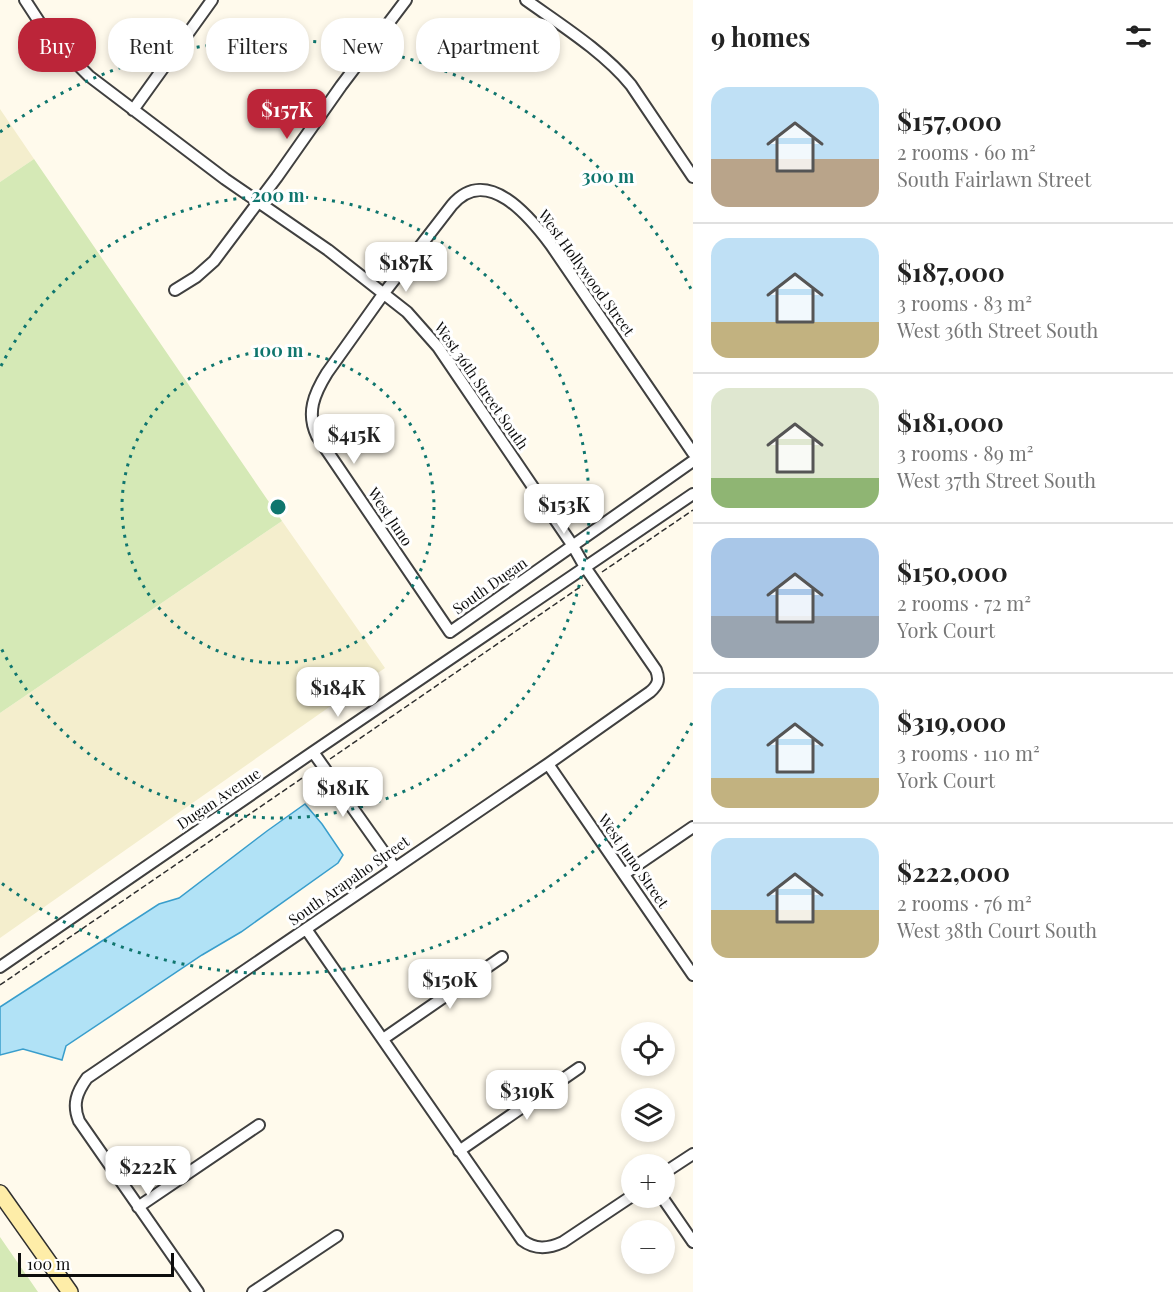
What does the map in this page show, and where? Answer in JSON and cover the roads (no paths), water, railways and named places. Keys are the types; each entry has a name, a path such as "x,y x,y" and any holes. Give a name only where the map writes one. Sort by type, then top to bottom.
{"street":[{"name":"West 36th Street South","path":"25,0 78,67 225,179 328,250 407,312 438,347 573,546 656,670 659,677 657,683"},
{"path":"133,110 212,0"},
{"path":"175,290 196,277 214,261 406,0"},
{"path":"526,0 601,55 624,76 693,177"},
{"name":"West Hollywood Street","path":"384,293 457,199 469,192 481,190 501,196 520,208 541,231 693,453"},
{"name":"West Juno","path":"384,293 321,383 313,403 312,423 317,436 450,632"},
{"name":"South Dugan","path":"450,632 693,461"},
{"name":"Dugan Avenue","path":"0,967 693,494"},
{"name":"South Arapaho Street","path":"138,1208 76,1114 77,1095 87,1078 548,764 650,692 657,683"},
{"path":"313,752 395,868"},
{"name":"West Juno Street","path":"548,764 693,975"},
{"path":"624,874 693,827"},
{"path":"306,929 522,1240 537,1248 555,1246 621,1203"},
{"path":"383,1039 502,957"},
{"path":"459,1151 579,1068"},
{"path":"198,1292 138,1208 259,1125"},
{"path":"675,1166 693,1154"},
{"path":"0,1193 69,1292"},
{"path":"670,1208 693,1242"},
{"path":"253,1292 337,1236"}],"water":[{"path":"305,804 343,855 338,863 241,932 202,955 66,1046 62,1060 23,1049 0,1055 0,1007 159,904 179,898"}]}
